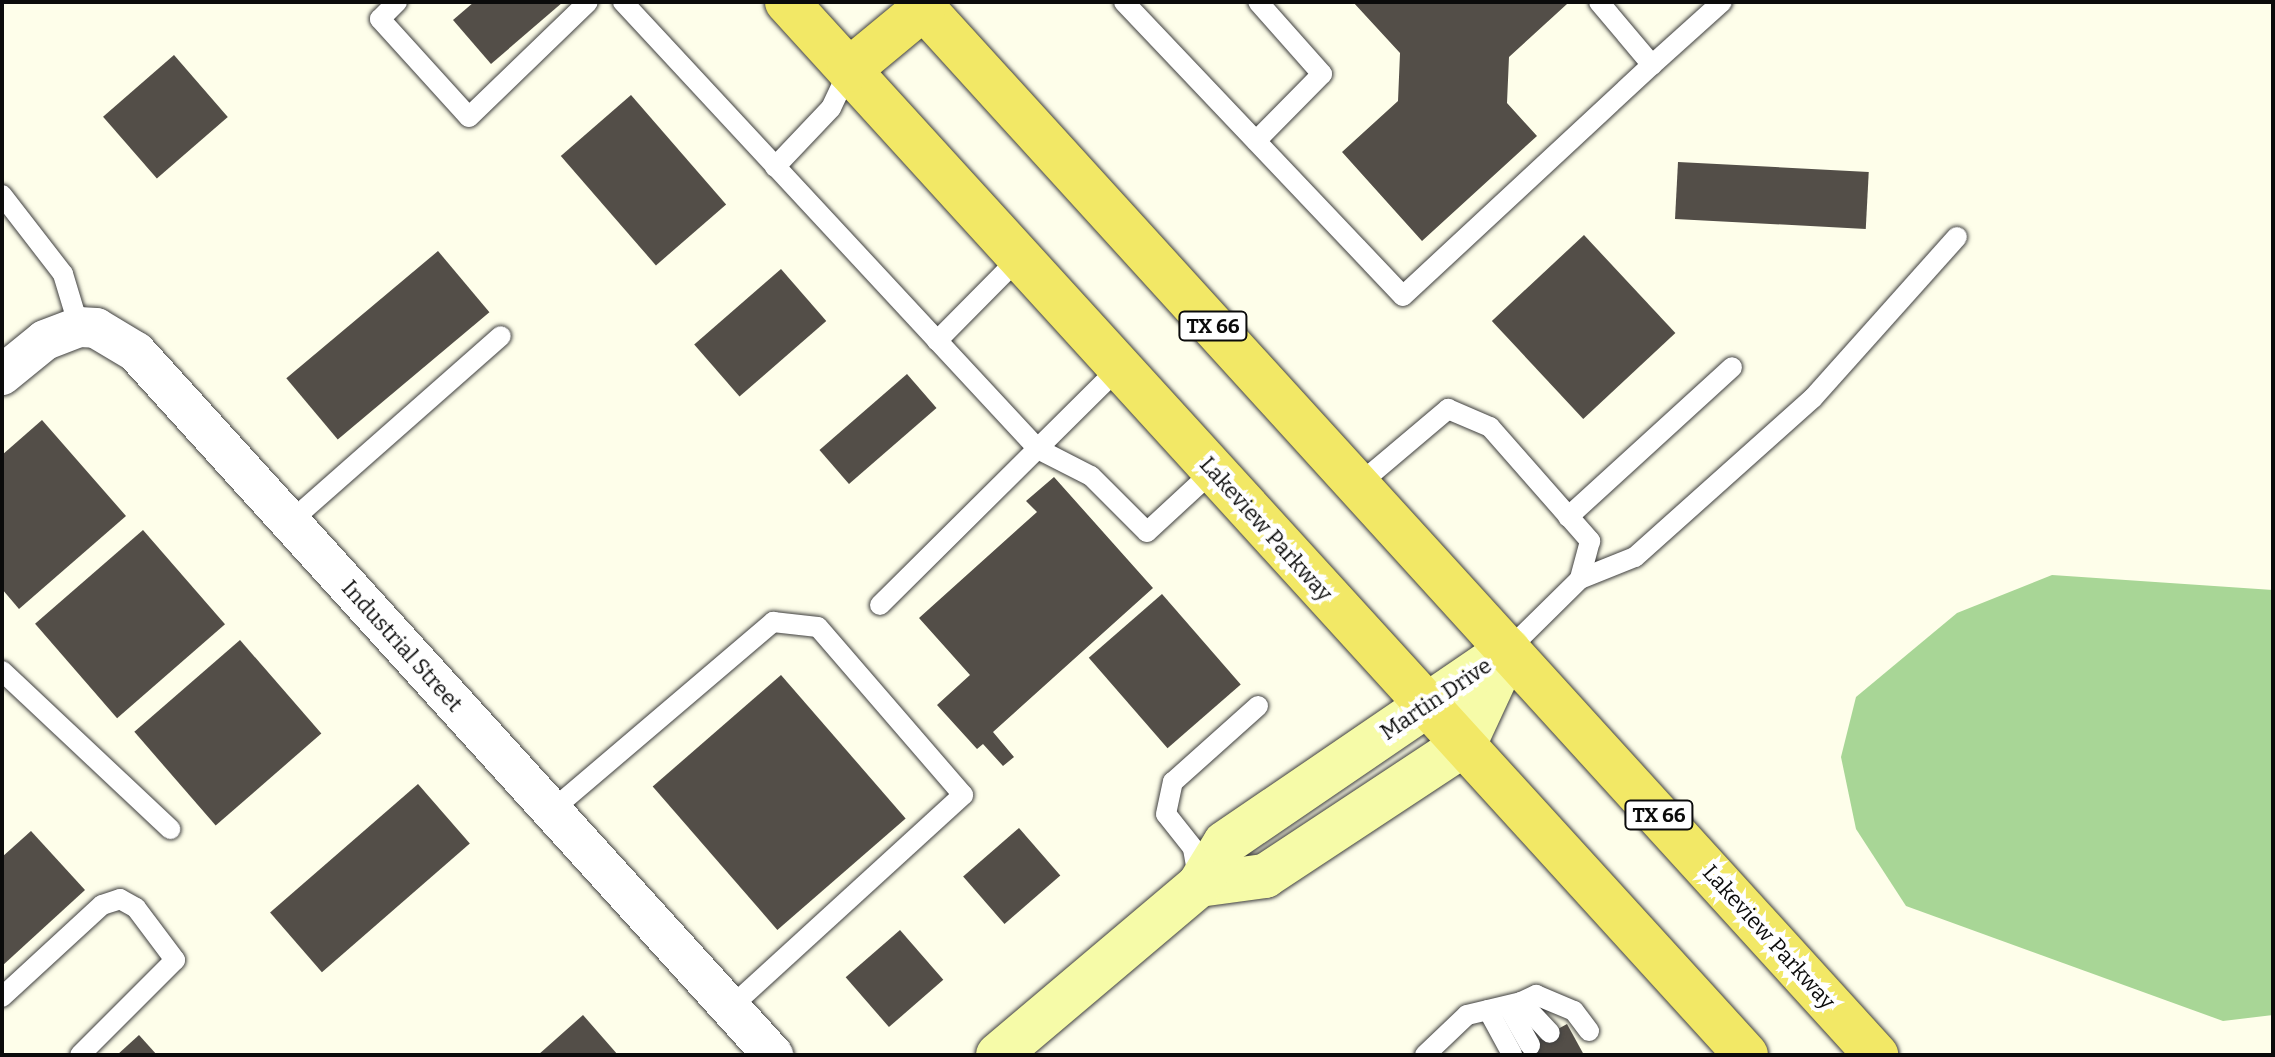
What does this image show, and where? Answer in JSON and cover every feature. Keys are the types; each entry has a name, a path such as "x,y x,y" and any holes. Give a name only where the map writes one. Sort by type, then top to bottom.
{"main road":[{"name":"Lakeview Parkway","path":"787,2 1746,1055"},
{"name":"Lakeview Parkway","path":"924,4 1876,1055"},
{"path":"849,70 924,4"}],"street":[{"path":"2,375 45,340 79,327"},
{"name":"Industrial Street","path":"79,327 96,328 136,352 773,1055"},
{"name":"Martin Drive","path":"998,1055 1199,885 1225,843 1508,650"},
{"name":"Martin Drive","path":"1464,745 1508,650"},
{"path":"1199,885 1265,876 1464,745"}],"lane":[{"path":"397,2 380,19 469,117 588,2"},
{"path":"623,2 1038,449 1091,476 1147,532 1213,471"},
{"path":"1124,2 1403,296 1722,2"},
{"path":"1256,141 1322,74 1258,2"},
{"path":"1599,2 1652,65"},
{"path":"775,167 831,108 849,70"},
{"path":"2,195 63,274 79,327"},
{"path":"1508,650 1580,579 1635,557 1813,398 1957,237"},
{"path":"937,341 1019,258"},
{"path":"290,522 501,336"},
{"path":"1568,517 1732,367"},
{"path":"880,605 1119,368"},
{"path":"1358,485 1448,409 1490,427 1590,541 1580,579"},
{"path":"551,811 773,622 818,627 963,795 730,1008"},
{"path":"2,671 170,829"},
{"path":"1199,885 1193,848 1166,814 1173,782 1258,706"},
{"path":"2,997 102,905 120,899 136,908 175,960 80,1055"},
{"path":"1425,1055 1467,1015 1536,995 1574,1011 1589,1031"},
{"path":"1505,1006 1550,1033"},
{"path":"1505,1006 1521,1050"}],"green space":[{"path":"2052,575 2273,590 2273,1015 2223,1021 1906,906 1856,829 1841,757 1856,697 1957,613"}],"building":[{"path":"474,2 563,2 491,64 453,20"},
{"path":"1353,2 1567,4 1509,57 1507,103 1537,136 1422,241 1342,152 1398,101 1400,53"},
{"path":"174,55 228,117 157,179 103,117"},
{"path":"631,95 726,204 656,265 561,156"},
{"path":"1678,162 1869,172 1866,229 1675,219"},
{"path":"1584,235 1675,333 1583,419 1492,321"},
{"path":"438,251 489,312 338,440 286,378"},
{"path":"781,269 826,321 739,397 694,344"},
{"path":"907,374 937,408 849,484 819,450"},
{"path":"42,420 126,516 19,609 2,589 2,455"},
{"path":"1054,477 1153,588 993,732 1014,757 1003,766 983,744 977,749 937,705 970,675 919,618 1037,512 1026,501"},
{"path":"143,530 225,624 117,718 35,624"},
{"path":"1162,594 1241,685 1168,748 1089,658"},
{"path":"240,640 321,734 216,825 134,732"},
{"path":"781,675 906,818 777,930 653,787"},
{"path":"418,784 470,844 322,972 270,913"},
{"path":"1019,828 1060,876 1004,924 963,877"},
{"path":"31,831 85,890 2,966 2,857"},
{"path":"900,930 943,980 889,1027 846,977"},
{"path":"583,1015 618,1055 538,1055"},
{"path":"1567,1024 1584,1055 1511,1055"},
{"path":"139,1035 157,1055 117,1055"}]}
